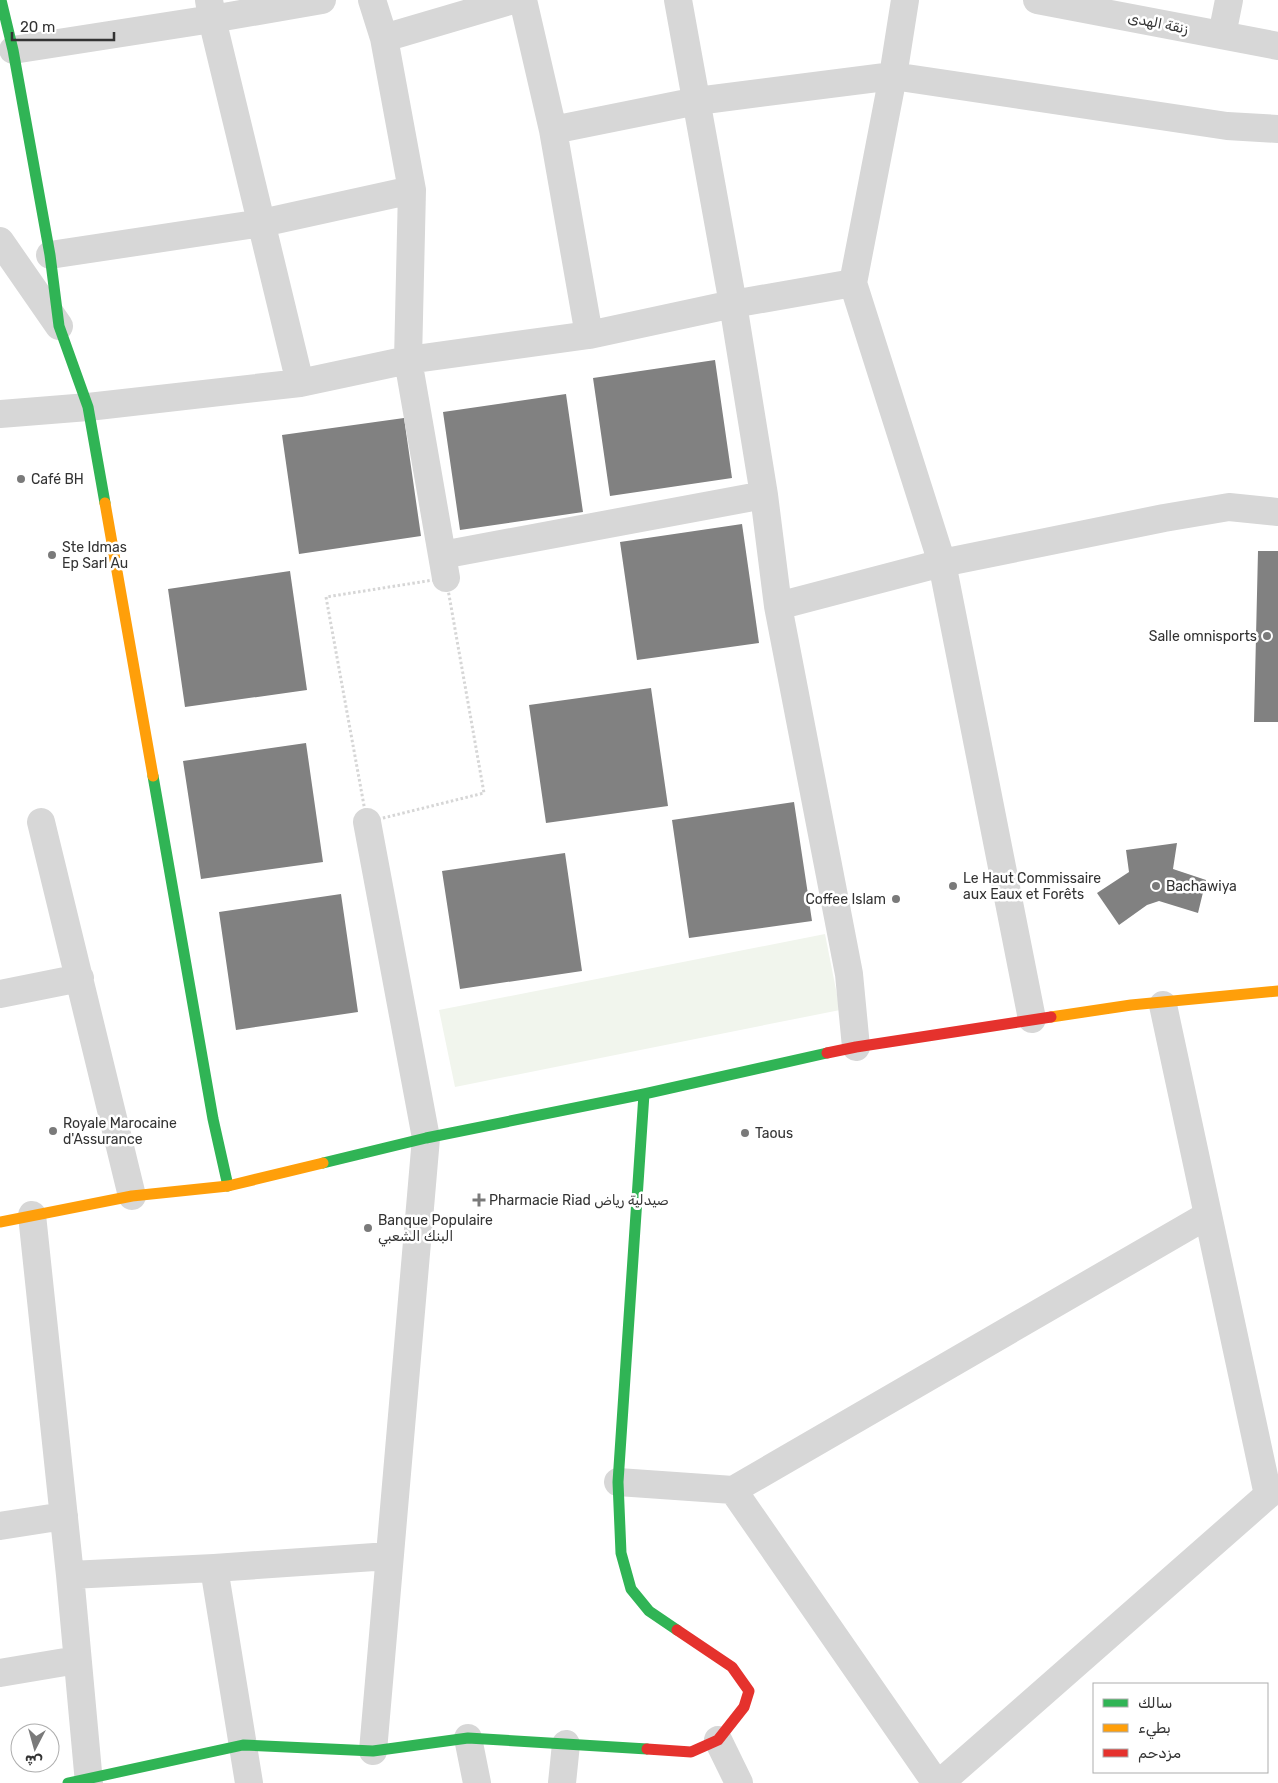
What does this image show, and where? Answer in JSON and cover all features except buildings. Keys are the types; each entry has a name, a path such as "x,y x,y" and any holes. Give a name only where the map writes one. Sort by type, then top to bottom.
{"street":[{"path":"1,0 13,50 50,255 59,326 88,408 213,1119 228,1186"},
{"path":"13,50 211,10 322,0"},
{"path":"372,0 384,38 412,190 408,360 444,566 764,495"},
{"path":"384,38 513,0"},
{"path":"523,0 553,130 589,335"},
{"path":"678,0 733,304 764,495 778,606 848,974 856,1047"},
{"path":"905,0 893,76 854,283 942,563 1032,1019"},
{"name":"زنقة الهدى","path":"1037,0 1083,4 1222,36 1278,46"},
{"path":"1222,36 1229,0"},
{"path":"211,10 300,383"},
{"path":"553,130 697,101 893,76 1227,126 1278,129"},
{"path":"50,255 262,223 412,190"},
{"path":"0,241 59,326"},
{"path":"0,414 88,408 300,383 408,360 589,335 733,304 854,283"},
{"path":"778,606 942,563 1094,531 1229,507 1278,512"},
{"path":"42,822 132,1196"},
{"path":"367,822 426,1138 373,1751"},
{"path":"0,994 80,978"},
{"path":"0,1222 132,1196 228,1186 426,1138 644,1094 856,1047 1131,1005 1162,1005 1251,992 1278,991"},
{"path":"733,1490 938,1783 1273,1492 1208,1215 1162,1005"},
{"path":"32,1215 70,1575 77,1660 82,1782 243,1744 373,1751 468,1738 691,1752 718,1740 744,1708 748,1691 732,1667 649,1610 631,1589 621,1553 618,1482 644,1094"},
{"path":"618,1482 733,1490 1208,1215"},
{"path":"0,1526 64,1516"},
{"path":"70,1575 214,1568 389,1556"},
{"path":"214,1568 249,1783"},
{"path":"0,1674 77,1660"},
{"path":"468,1738 477,1783"},
{"path":"718,1740 739,1783"},
{"path":"562,1783 566,1744"}],"path":[{"path":"444,566 484,793 367,822 326,596 444,566"}],"shaded area":[{"path":"825,934 840,1010 455,1087 439,1010"}],"traffic: fast":[{"path":"1,0 13,50 50,255 59,326 88,407 105,503"},
{"path":"153,776 213,1119 228,1186"},
{"path":"323,1163 426,1138 644,1094 827,1053"},
{"path":"644,1094 618,1482 621,1553 631,1589 649,1611 677,1630"},
{"path":"68,1783 243,1745 373,1751 468,1738 647,1749"}],"traffic: slow":[{"path":"105,503 153,776"},
{"path":"1051,1017 1131,1005 1278,991"},
{"path":"0,1222 132,1196 228,1186 323,1163"}],"traffic: jam":[{"path":"827,1053 1051,1017"},
{"path":"647,1749 691,1752 718,1740 744,1707 749,1691 732,1667 677,1630"}],"place":[{"name":"Café BH","path":"21,479"},
{"name":"Ste Idmas Ep Sarl Au","path":"52,555"},
{"name":"Salle omnisports","path":"1267,636"},
{"name":"Le Haut Commissaire aux Eaux et Forêts","path":"953,886"},
{"name":"Bachawiya","path":"1156,886"},
{"name":"Coffee Islam","path":"896,899"},
{"name":"Royale Marocaine d'Assurance","path":"53,1131"},
{"name":"Taous","path":"745,1133"},
{"name":"Pharmacie Riad صيدلية رياض","path":"479,1200"},
{"name":"Banque Populaire البنك الشعبي","path":"368,1228"}]}
